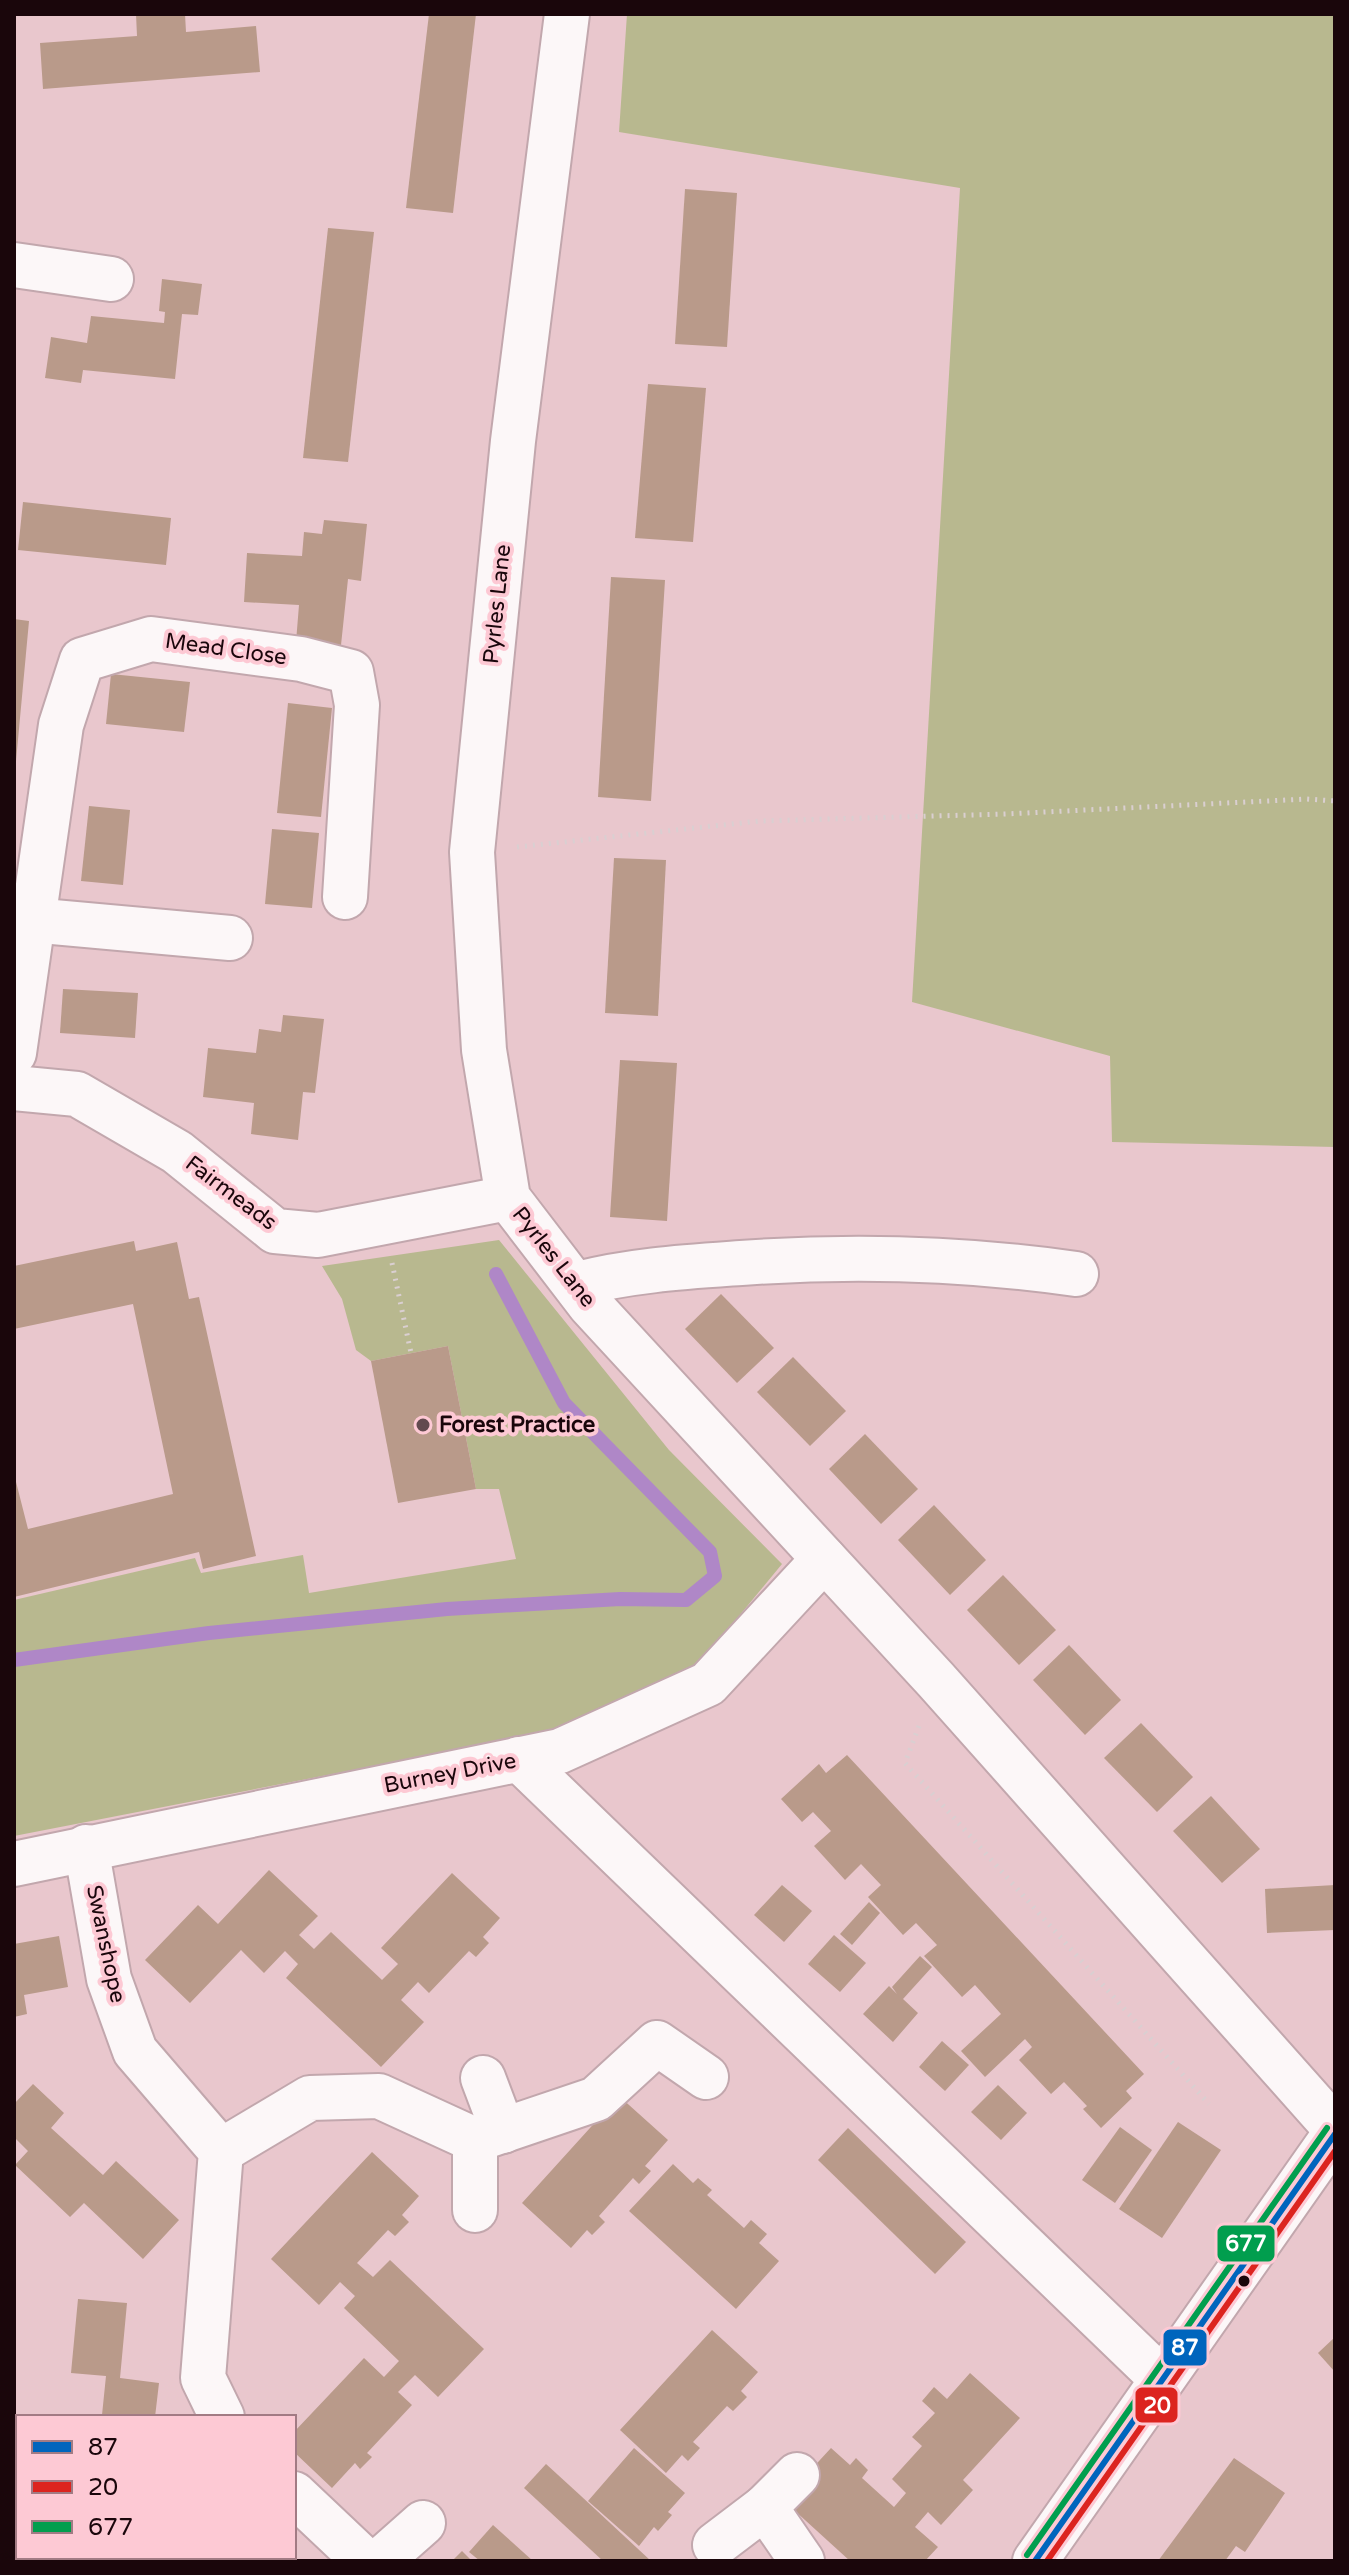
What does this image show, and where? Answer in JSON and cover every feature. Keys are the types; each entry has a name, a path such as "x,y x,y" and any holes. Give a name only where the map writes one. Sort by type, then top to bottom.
{"street":[{"name":"Pyrles Lane","path":"567,14 513,441 472,852 484,1050 508,1198 577,1284 590,1305 936,1680 1332,2146"},
{"path":"14,265 111,279"},
{"name":"Mead Close","path":"14,1053 61,725 82,660 151,639 301,659 351,672 357,705 345,897"},
{"path":"31,920 230,938"},
{"name":"Fairmeads","path":"14,1088 77,1094 177,1152 275,1231 318,1235 508,1198"},
{"path":"577,1284 632,1270 873,1257 1012,1265 1076,1274"},
{"name":"Burney Drive","path":"14,1864 560,1751 708,1684 824,1559"},
{"path":"519,1759 1161,2378"},
{"name":"Swanshope","path":"86,1847 109,1979 135,2051 221,2151"},
{"path":"221,2415 203,2378 221,2151 310,2098 379,2096 489,2135 596,2099 657,2043 706,2077"},
{"path":"475,2210 489,2135 483,2078"},
{"path":"1035,2561 1161,2378 1332,2146"},
{"path":"715,2545 765,2507 797,2475"},
{"path":"296,2496 365,2561"},
{"path":"765,2507 802,2561"},
{"path":"380,2561 423,2523"}],"path":[{"path":"14,57 14,67"},
{"path":"472,852 760,821 1005,814 1307,799 1335,801"},
{"path":"383,1223 411,1353"},
{"path":"936,1680 905,1763 1209,2104"}],"green space":[{"path":"627,14 1335,14 1335,1147 1112,1142 1110,1056 912,1002 960,188 619,132"},
{"path":"499,1240 669,1450 782,1564 692,1673 554,1731 14,1836 14,1600 195,1558 201,1573 303,1555 309,1593 516,1559 499,1489 476,1489 448,1346 371,1361 356,1350 342,1299 322,1266"}],"building":[{"path":"136,14 185,14 186,32 256,26 260,72 43,89 40,43 137,36"},
{"path":"429,14 476,14 453,213 406,208"},
{"path":"685,189 737,193 727,347 675,344"},
{"path":"328,228 374,232 348,462 303,458"},
{"path":"162,279 202,284 198,315 182,314 175,379 83,370 81,383 45,378 51,337 87,343 91,316 164,323 165,312 159,311"},
{"path":"648,384 706,388 693,542 635,538"},
{"path":"23,502 171,518 166,565 18,550"},
{"path":"324,520 367,524 361,581 348,579 341,645 296,642 299,605 244,602 247,553 302,556 304,532 322,534"},
{"path":"611,577 665,580 651,801 598,797"},
{"path":"14,619 29,621 16,761 14,761"},
{"path":"111,674 190,682 184,732 106,724"},
{"path":"288,703 332,708 321,817 277,813"},
{"path":"89,806 130,810 123,885 81,881"},
{"path":"272,829 319,833 312,908 265,904"},
{"path":"614,858 666,860 658,1016 605,1013"},
{"path":"63,989 138,993 135,1038 60,1033"},
{"path":"283,1015 324,1019 315,1093 303,1092 298,1140 251,1134 254,1103 203,1097 208,1048 256,1053 259,1029 281,1032"},
{"path":"620,1060 677,1063 667,1221 610,1217"},
{"path":"134,1241 136,1251 177,1242 189,1299 199,1297 256,1556 203,1569 199,1552 14,1597 14,1474 28,1529 173,1494 133,1304 14,1329 14,1266"},
{"path":"721,1294 774,1348 737,1383 685,1329"},
{"name":"Forest Practice","path":"448,1346 476,1489 398,1503 371,1361"},
{"path":"793,1357 846,1411 810,1446 757,1392"},
{"path":"865,1434 918,1489 881,1524 829,1469"},
{"path":"934,1505 986,1560 950,1595 898,1540"},
{"path":"1003,1575 1056,1630 1019,1665 967,1610"},
{"path":"1069,1645 1121,1700 1085,1735 1033,1680"},
{"path":"1141,1723 1193,1777 1157,1812 1104,1758"},
{"path":"847,1755 1144,2074 1126,2091 1132,2098 1101,2128 1083,2109 1087,2106 1064,2082 1051,2094 1019,2060 1032,2047 1025,2039 985,2077 961,2051 1001,2014 975,1985 962,1997 924,1956 937,1945 916,1923 903,1935 868,1897 881,1885 861,1864 845,1880 814,1846 831,1831 813,1812 802,1822 781,1799 819,1764 826,1773"},
{"path":"1211,1796 1260,1849 1222,1883 1173,1831"},
{"path":"269,1870 318,1916 299,1935 314,1949 331,1932 382,1980 398,1964 381,1948 452,1873 500,1918 483,1937 489,1943 476,1957 469,1951 429,1993 418,1982 401,2000 424,2022 381,2067 286,1978 298,1964 285,1951 264,1973 241,1950 190,2003 145,1960 198,1905 218,1924"},
{"path":"782,1885 812,1911 784,1942 754,1915"},
{"path":"1335,1885 1335,1930 1267,1933 1265,1889"},
{"path":"869,1902 880,1913 852,1945 840,1934"},
{"path":"834,1935 866,1963 840,1992 808,1964"},
{"path":"59,1936 68,1987 24,1995 27,2014 14,2017 14,1944"},
{"path":"920,1956 932,1967 903,1999 918,2013 893,2042 863,2014 889,1986 897,1994 892,1987"},
{"path":"942,2041 969,2065 945,2091 919,2067"},
{"path":"33,2084 64,2113 51,2128 103,2175 116,2161 179,2220 143,2259 84,2203 70,2217 15,2165 28,2151 14,2137 14,2104"},
{"path":"998,2085 1027,2113 1001,2140 971,2112"},
{"path":"619,2096 668,2140 645,2166 651,2171 639,2184 633,2178 599,2216 605,2222 592,2235 587,2230 571,2248 522,2203"},
{"path":"1178,2122 1221,2150 1162,2238 1119,2209"},
{"path":"1120,2127 1152,2150 1115,2203 1082,2180"},
{"path":"848,2128 966,2242 935,2274 818,2160"},
{"path":"372,2152 419,2196 402,2215 409,2222 395,2236 388,2230 357,2263 373,2277 390,2260 484,2349 438,2397 415,2375 398,2392 412,2405 367,2453 372,2457 360,2469 355,2463 332,2488 296,2454 296,2430 364,2358 384,2377 399,2361 344,2308 355,2296 340,2282 319,2305 271,2259"},
{"path":"673,2164 693,2183 698,2178 712,2190 707,2195 744,2228 751,2220 767,2234 759,2243 779,2261 736,2309 629,2211"},
{"path":"78,2299 127,2303 120,2378 159,2383 155,2415 102,2415 106,2376 71,2373"},
{"path":"712,2330 758,2372 741,2391 747,2397 733,2411 727,2406 693,2442 700,2448 688,2461 682,2455 666,2473 620,2430"},
{"path":"1335,2337 1335,2372 1318,2353"},
{"path":"970,2373 1020,2418 963,2480 973,2490 941,2525 928,2512 915,2527 938,2547 925,2561 850,2561 783,2500 831,2448 850,2465 856,2458 868,2470 862,2478 894,2507 906,2493 892,2479 922,2446 912,2437 935,2413 922,2401 934,2387 947,2399"},
{"path":"634,2448 685,2493 668,2512 672,2515 658,2531 654,2527 639,2546 588,2501"},
{"path":"1234,2458 1285,2493 1245,2552 1236,2546 1225,2561 1158,2561"},
{"path":"546,2464 651,2561 603,2561 524,2488"},
{"path":"493,2525 533,2561 480,2561 469,2552"},
{"path":"462,2551 472,2561 452,2561"},
{"path":"154,2559 232,2561 156,2561"}],"waterway":[{"path":"14,1660 209,1633 447,1609 620,1599 686,1600 715,1576 710,1552 564,1403 496,1274"}],"transit line":[{"name":"677","path":"1027,2555 1327,2128"},
{"name":"87","path":"1035,2561 1335,2134"},
{"name":"20","path":"1047,2561 1335,2151"}],"place":[{"name":"Forest Practice","path":"423,1425"}]}
